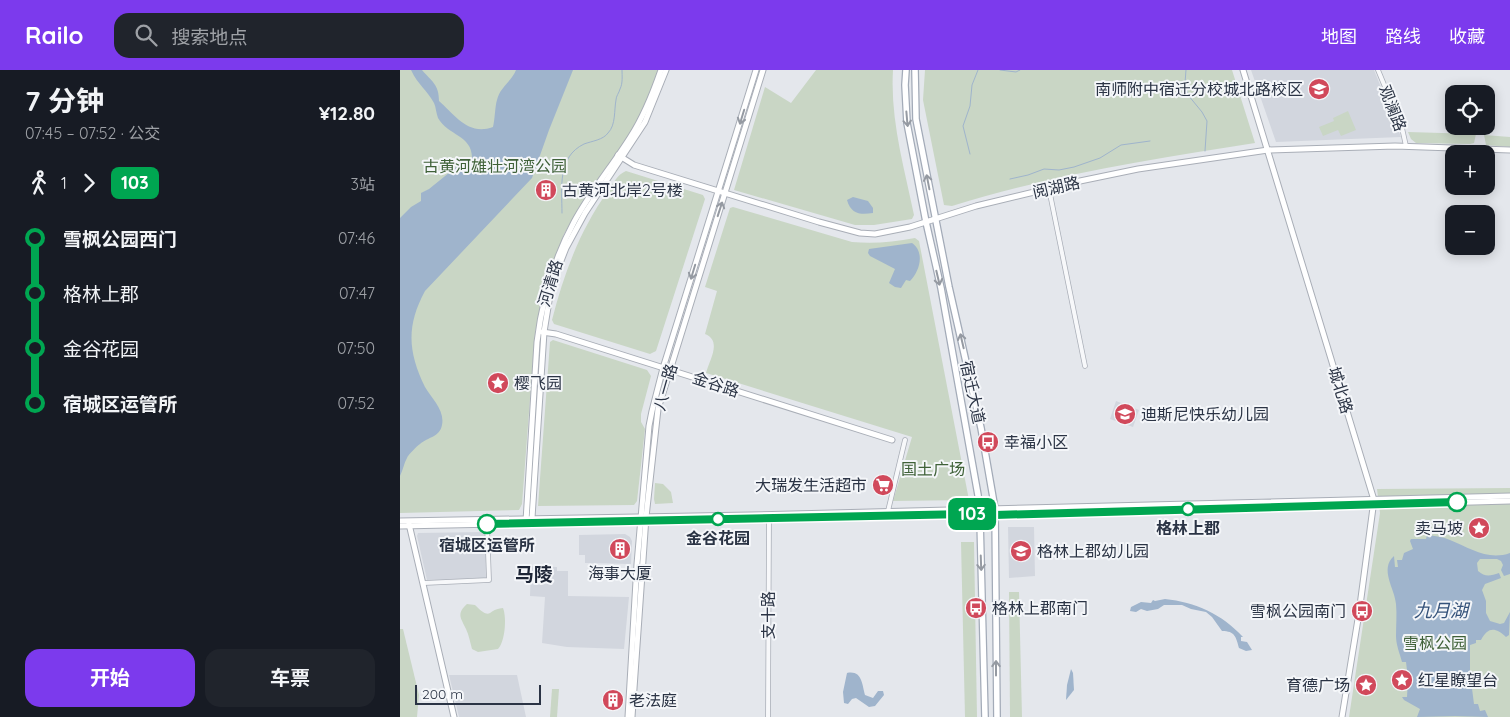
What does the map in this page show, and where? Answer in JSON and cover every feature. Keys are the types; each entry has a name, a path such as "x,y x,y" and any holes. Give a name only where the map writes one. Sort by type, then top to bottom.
{"main road":[{"name":"河清路","path":"620,157 638,125 661,70"},
{"name":"河清路","path":"528,520 541,332 550,295 566,248 585,212 645,122 666,70"},
{"name":"八一路","path":"628,717 643,519 655,423 666,369 756,70"},
{"name":"八一路","path":"666,369 725,194 764,70"},
{"name":"宿迁大道","path":"906,70 904,84 907,123 941,288 979,512 985,717"},
{"name":"宿迁大道","path":"915,70 916,119 981,428 995,512 997,717"},
{"name":"城北路","path":"1243,70 1374,502 1342,717"},
{"name":"阅湖路","path":"620,157 634,165 718,192 860,233 875,234 890,232 976,206 1138,169 1268,150 1406,146 1510,150"},
{"name":"金谷路","path":"541,332 892,440"},
{"path":"769,516 888,511 995,512 1374,502 1510,496"},
{"path":"1374,502 1510,501"},
{"path":"400,526 409,523 528,520 979,512"},
{"name":"八一路","path":"632,717 643,519"},
{"path":"400,521 409,523 487,524 528,520"},
{"path":"409,523 454,717"}],"street":[{"name":"观澜路","path":"1378,70 1402,128 1406,146"},
{"path":"1048,189 1085,366"},
{"path":"888,511 905,440"},
{"name":"支十路","path":"768,717 769,516"},
{"path":"424,583 488,580 487,524"}],"shaded area":[{"name":"南师附中宿迁分校城北路校区","path":"1251,70 1374,70 1401,137 1276,142"},
{"name":"迪斯尼快乐幼儿园","path":"1116,401 1139,410 1133,427 1110,419"},
{"name":"格林上郡幼儿园","path":"1008,527 1034,527 1035,576 1009,578"},
{"path":"485,532 486,578 427,580 417,536 418,533"},
{"path":"625,534 632,541 631,564 585,563 585,555 579,555 579,535"},
{"path":"531,566 557,567 557,571 568,571 568,596 629,597 624,649 567,647 542,643 545,597 530,596"},
{"path":"449,675 517,675 526,717 459,717"}],"green space":[{"name":"古黄河雄壮河湾公园","path":"400,70 658,70 646,104 626,141 584,200 564,234 545,287 535,333 522,504 519,510 400,513"},
{"path":"816,70 893,70 896,125 914,215 912,219 874,225 855,225 734,190 765,87 791,103"},
{"path":"925,70 1232,70 1255,143 1102,169 1027,185 952,206 944,205 923,100"},
{"path":"1348,111 1356,130 1341,136 1338,130 1323,136 1319,127 1334,121 1333,118"},
{"path":"1408,132 1476,135 1474,143 1470,144 1416,143 1411,139"},
{"path":"1484,135 1510,137 1510,147 1486,145"},
{"path":"626,171 703,195 705,199 656,351 650,354 554,324 552,320 562,285 581,237 614,182"},
{"name":"国土广场","path":"733,207 852,242 868,243 915,238 919,241 969,500 893,501 912,437 706,373 714,346 710,337 705,334 717,291 705,287 730,208"},
{"path":"553,340 647,370 651,376 641,414 641,422 645,429 637,501 634,505 538,506 550,342"},
{"path":"655,483 663,484 671,492 673,503 655,504"},
{"name":"雪枫公园","path":"1510,488 1510,717 1349,717 1380,513 1377,489"},
{"path":"961,542 974,542 977,717 965,717"},
{"path":"1009,592 1019,592 1022,717 1010,717"},
{"path":"467,604 475,605 487,614 503,608 505,630 498,649 478,652 472,649 460,616"},
{"path":"400,629 403,629 419,695 417,717 400,717"},
{"path":"552,689 559,689 557,717 550,717"}],"water":[{"path":"411,70 422,70 436,87 439,101 463,123 476,129 484,129 493,127 499,95 516,70 573,70 532,178 425,291 419,304 412,328 415,362 425,387 442,414 442,425 439,432 420,444 409,455 400,476 400,218 411,207 421,201 421,193 429,189 460,164 472,159 469,145 442,124 438,118 434,103"},
{"path":"853,197 868,201 873,208 873,213 864,214 854,211 847,200"},
{"path":"912,243 919,251 920,262 910,281 906,280 901,288 895,287 889,283 895,269 870,256 868,253 869,249"},
{"name":"九月湖","path":"1427,535 1447,539 1487,555 1510,553 1510,574 1504,576 1501,570 1503,565 1497,559 1480,559 1477,563 1478,571 1481,573 1493,575 1499,573 1501,578 1485,584 1482,590 1486,601 1486,613 1490,621 1500,624 1504,623 1510,612 1509,635 1506,637 1498,631 1492,630 1486,633 1481,640 1476,640 1476,643 1470,645 1470,673 1474,704 1478,704 1480,711 1485,710 1488,717 1417,717 1420,709 1402,697 1407,697 1408,679 1406,662 1402,662 1397,643 1396,604 1389,579 1388,567 1394,556 1395,567 1398,567 1397,560 1402,560 1404,553 1413,549 1411,539 1426,539"},
{"path":"1165,599 1187,603 1207,610 1235,629 1243,637 1241,637 1241,641 1247,642 1252,650 1246,651 1239,648 1234,635 1230,632 1222,631 1206,612 1182,605 1164,605 1158,609 1147,611 1141,609 1136,612 1130,611 1131,607 1141,602 1151,603 1153,600"},
{"path":"1071,669 1074,690 1066,700 1067,685"},
{"path":"847,673 856,674 861,679 865,695 873,698 878,691 883,691 884,695 875,706 869,707 856,698 852,699 848,704 844,703 843,692"}],"waterway":[{"path":"562,213 562,184 565,165 575,150 584,144 603,137 611,130 614,122 616,99 622,84 622,70"},
{"path":"970,154 963,126 970,106 972,85 978,70"},
{"path":"1000,70 1016,72 1020,70"},
{"path":"1186,70 1185,83 1188,95 1207,121 1205,151"},
{"path":"1010,179 1044,169 1059,170 1074,167 1100,158 1121,145 1150,141"}],"bus line":[{"name":"103","path":"487,524 995,515 1457,502"}],"place":[{"name":"南师附中宿迁分校城北路校区","path":"1319,89"},
{"name":"古黄河北岸2号楼","path":"546,190"},
{"name":"樱飞园","path":"498,383"},
{"name":"迪斯尼快乐幼儿园","path":"1125,414"},
{"name":"幸福小区","path":"988,442"},
{"name":"大瑞发生活超市","path":"883,485"},
{"name":"格林上郡","path":"1188,509"},
{"name":"金谷花园","path":"718,519"},
{"name":"宿城区运管所","path":"487,524"},
{"name":"卖马坡","path":"1479,528"},
{"name":"海事大厦","path":"620,549"},
{"name":"格林上郡幼儿园","path":"1021,551"},
{"name":"格林上郡南门","path":"976,608"},
{"name":"雪枫公园南门","path":"1362,611"},
{"name":"红星瞭望台","path":"1402,680"},
{"name":"育德广场","path":"1366,685"},
{"name":"老法庭","path":"613,700"}],"district":[{"name":"马陵","path":"534,574"}]}
